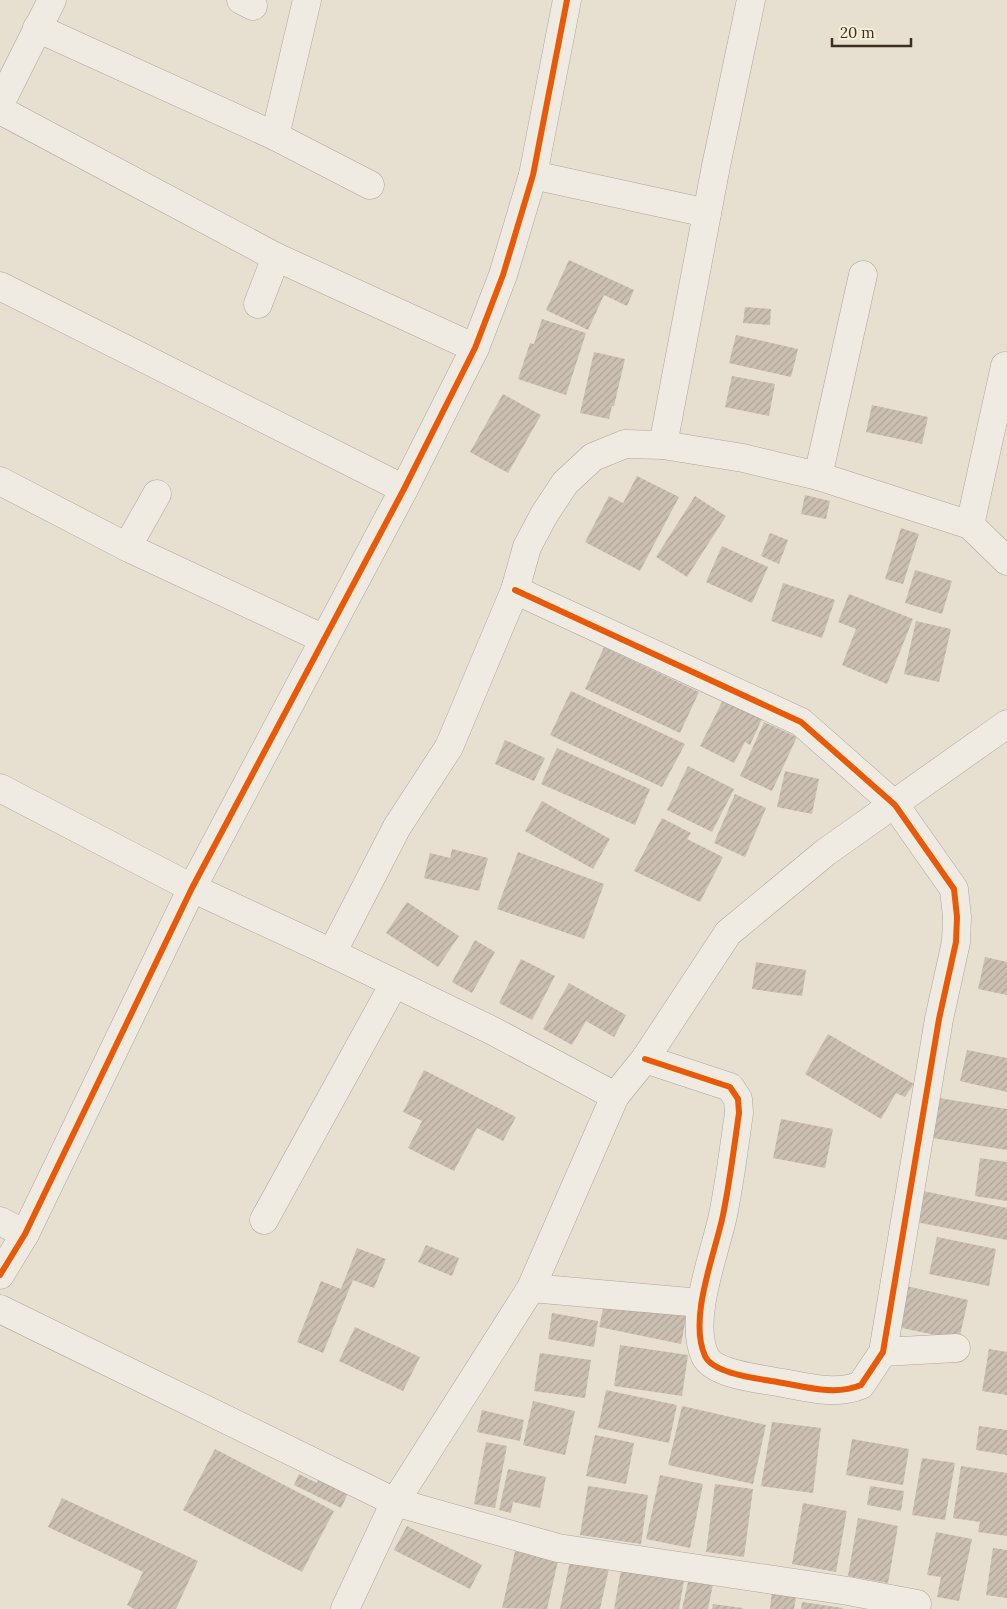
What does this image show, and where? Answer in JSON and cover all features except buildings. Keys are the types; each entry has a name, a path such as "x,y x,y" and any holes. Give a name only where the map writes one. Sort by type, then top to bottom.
{"street":[{"path":"0,104 52,0"},
{"path":"275,136 308,0"},
{"path":"0,1275 25,1234 192,888 404,489 475,348 503,275 532,175 567,0"},
{"path":"663,445 751,0"},
{"path":"37,28 275,136 370,185"},
{"path":"0,110 276,257 475,348"},
{"path":"532,175 708,213"},
{"path":"258,304 276,257"},
{"path":"818,476 863,275"},
{"path":"0,286 404,489"},
{"path":"970,525 1004,366"},
{"path":"332,953 397,827 449,747 515,590 527,547 544,515 565,483 593,457 624,444 663,445 743,458 818,476 970,525 1007,561"},
{"path":"0,481 127,547 242,603 324,639"},
{"path":"127,547 156,494"},
{"path":"515,590 801,722 895,805 954,889 957,916 956,942 939,1019 883,1352 861,1385 833,1391 764,1380 720,1370 705,1358 699,1324 701,1302 723,1214 739,1113 738,1099 730,1087 645,1059"},
{"path":"345,1609 395,1502 531,1288 615,1096 645,1059 728,933 826,852 1007,724"},
{"path":"0,788 192,888 493,1031 615,1096"},
{"path":"264,1220 394,984"},
{"path":"0,1221 25,1234"},
{"path":"531,1288 701,1302"},
{"path":"0,1309 395,1502 558,1548 848,1591 917,1604"},
{"path":"883,1352 956,1348"}],"cycle path":[{"path":"0,1275 25,1234 192,888 404,489 475,348 503,275 533,175 567,0"},
{"path":"515,590 801,722 895,805 954,889 957,917 956,942 939,1019 883,1352 861,1385 839,1390 828,1390 755,1378 725,1371 709,1362 705,1356 701,1341 701,1305 730,1177 739,1113 738,1099 730,1087 645,1059"}]}
